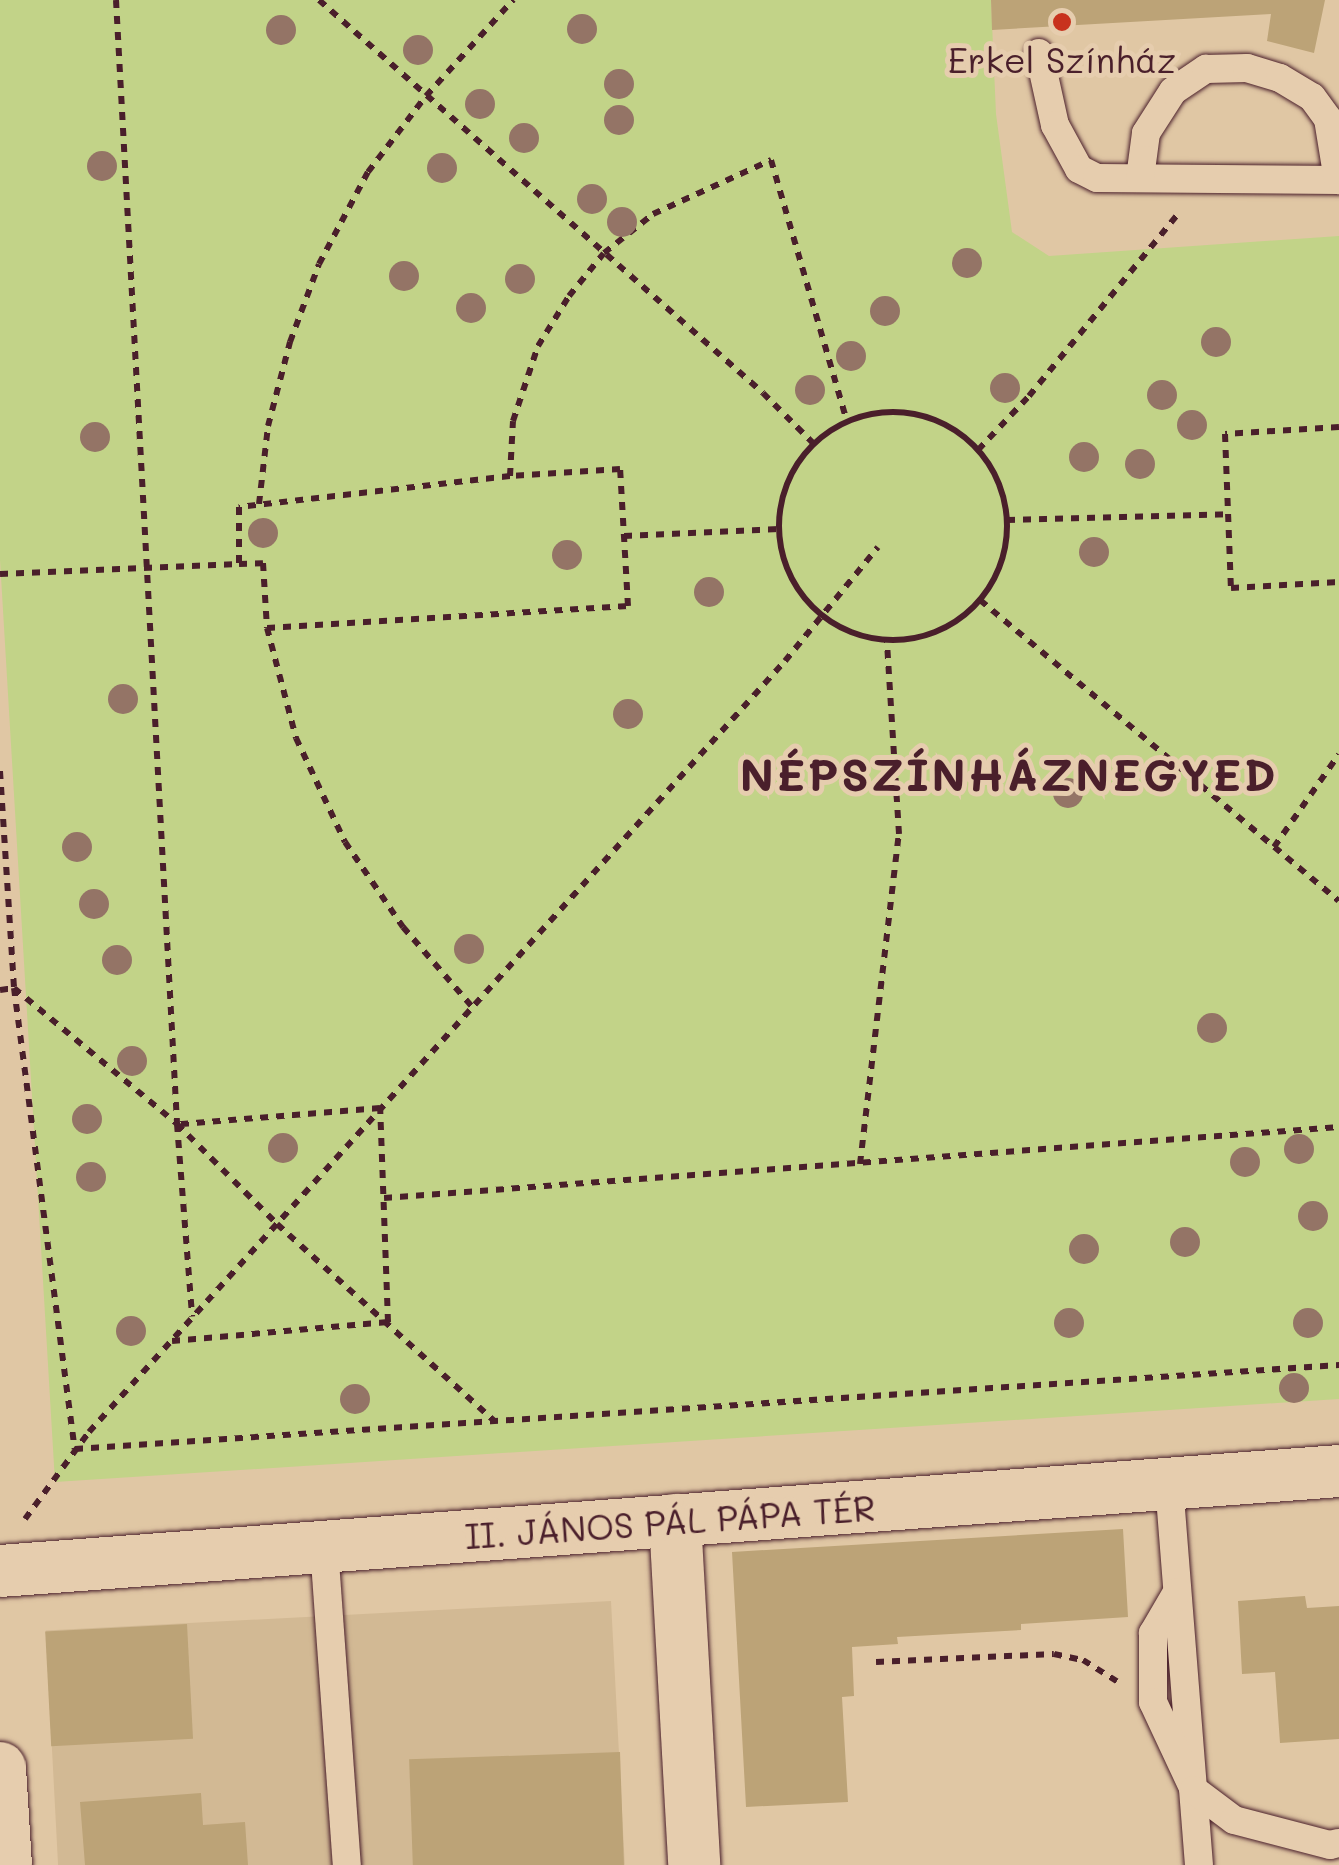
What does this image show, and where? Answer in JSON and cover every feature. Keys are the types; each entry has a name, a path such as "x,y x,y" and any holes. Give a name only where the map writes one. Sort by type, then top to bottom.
{"street":[{"name":"II. JÁNOS PÁL PÁPA TÉR","path":"11,1548 324,1547 1339,1471"},
{"path":"676,1520 694,1865"},
{"path":"0,1768 6,1865"}],"lane":[{"path":"1040,54 1055,125 1079,168 1098,178 1338,180 1328,119 1312,97 1280,78 1246,68 1206,69 1173,92 1146,133 1140,178"},
{"path":"1169,1484 1199,1865"},
{"path":"324,1547 347,1865"},
{"path":"1177,1592 1153,1633 1152,1702 1194,1790 1234,1820 1339,1843"}],"path":[{"path":"116,0 177,1124 192,1317"},
{"path":"319,0 764,393 814,444"},
{"path":"260,504 268,426 290,342 318,264 368,172 426,96 512,0"},
{"path":"510,476 513,421 538,346 569,296 604,254 654,214 771,160 848,422"},
{"path":"978,450 1029,396 1188,202 1191,178"},
{"path":"882,413 917,414 951,428 978,450 998,482 1007,520 1000,566 980,600 946,628 924,636 886,641 845,629 822,616 790,575 779,529 788,482 814,444 848,422 882,413"},
{"path":"1339,427 1225,434 1231,588 1339,582"},
{"path":"238,564 238,507 510,476 620,469 628,606 267,628"},
{"path":"1007,520 1229,514"},
{"path":"624,536 779,529"},
{"path":"11,1548 75,1449 380,1108 474,1009 822,616 878,547"},
{"path":"0,574 263,563 267,628 296,738 345,842 403,927 474,1009"},
{"path":"980,600 1339,901"},
{"path":"860,1164 898,834 886,641"},
{"path":"1274,847 1339,754"},
{"path":"0,771 14,988 75,1449"},
{"path":"0,990 14,988 177,1124 277,1224 495,1422"},
{"path":"177,1124 380,1108"},
{"path":"380,1108 388,1322"},
{"path":"384,1198 1339,1127"},
{"path":"171,1341 388,1322"},
{"path":"75,1449 1339,1365"},
{"path":"876,1662 1054,1654 1083,1660 1152,1702"}],"shaded area":[{"path":"611,1601 625,1865 58,1865 46,1631"}],"green space":[{"path":"0,0 991,0 996,114 1012,232 1049,256 1339,236 1339,1399 55,1482 0,560"}],"building":[{"name":"Erkel Színház","path":"991,0 1325,0 1314,53 1267,41 1271,14 992,30"},
{"path":"1123,1529 1128,1617 1021,1624 1021,1630 897,1637 898,1644 852,1647 854,1696 842,1697 848,1802 746,1807 732,1552"},
{"path":"1305,1596 1307,1608 1339,1606 1339,1739 1280,1743 1275,1672 1242,1674 1238,1601"},
{"path":"187,1624 193,1739 51,1746 45,1631"},
{"path":"620,1752 624,1865 413,1865 409,1759"},
{"path":"201,1793 203,1825 245,1822 248,1865 85,1865 80,1802"}],"place":[{"name":"Erkel Színház","path":"1062,22"}],"district":[{"name":"NÉPSZÍNHÁZNEGYED","path":"1009,774"}]}
